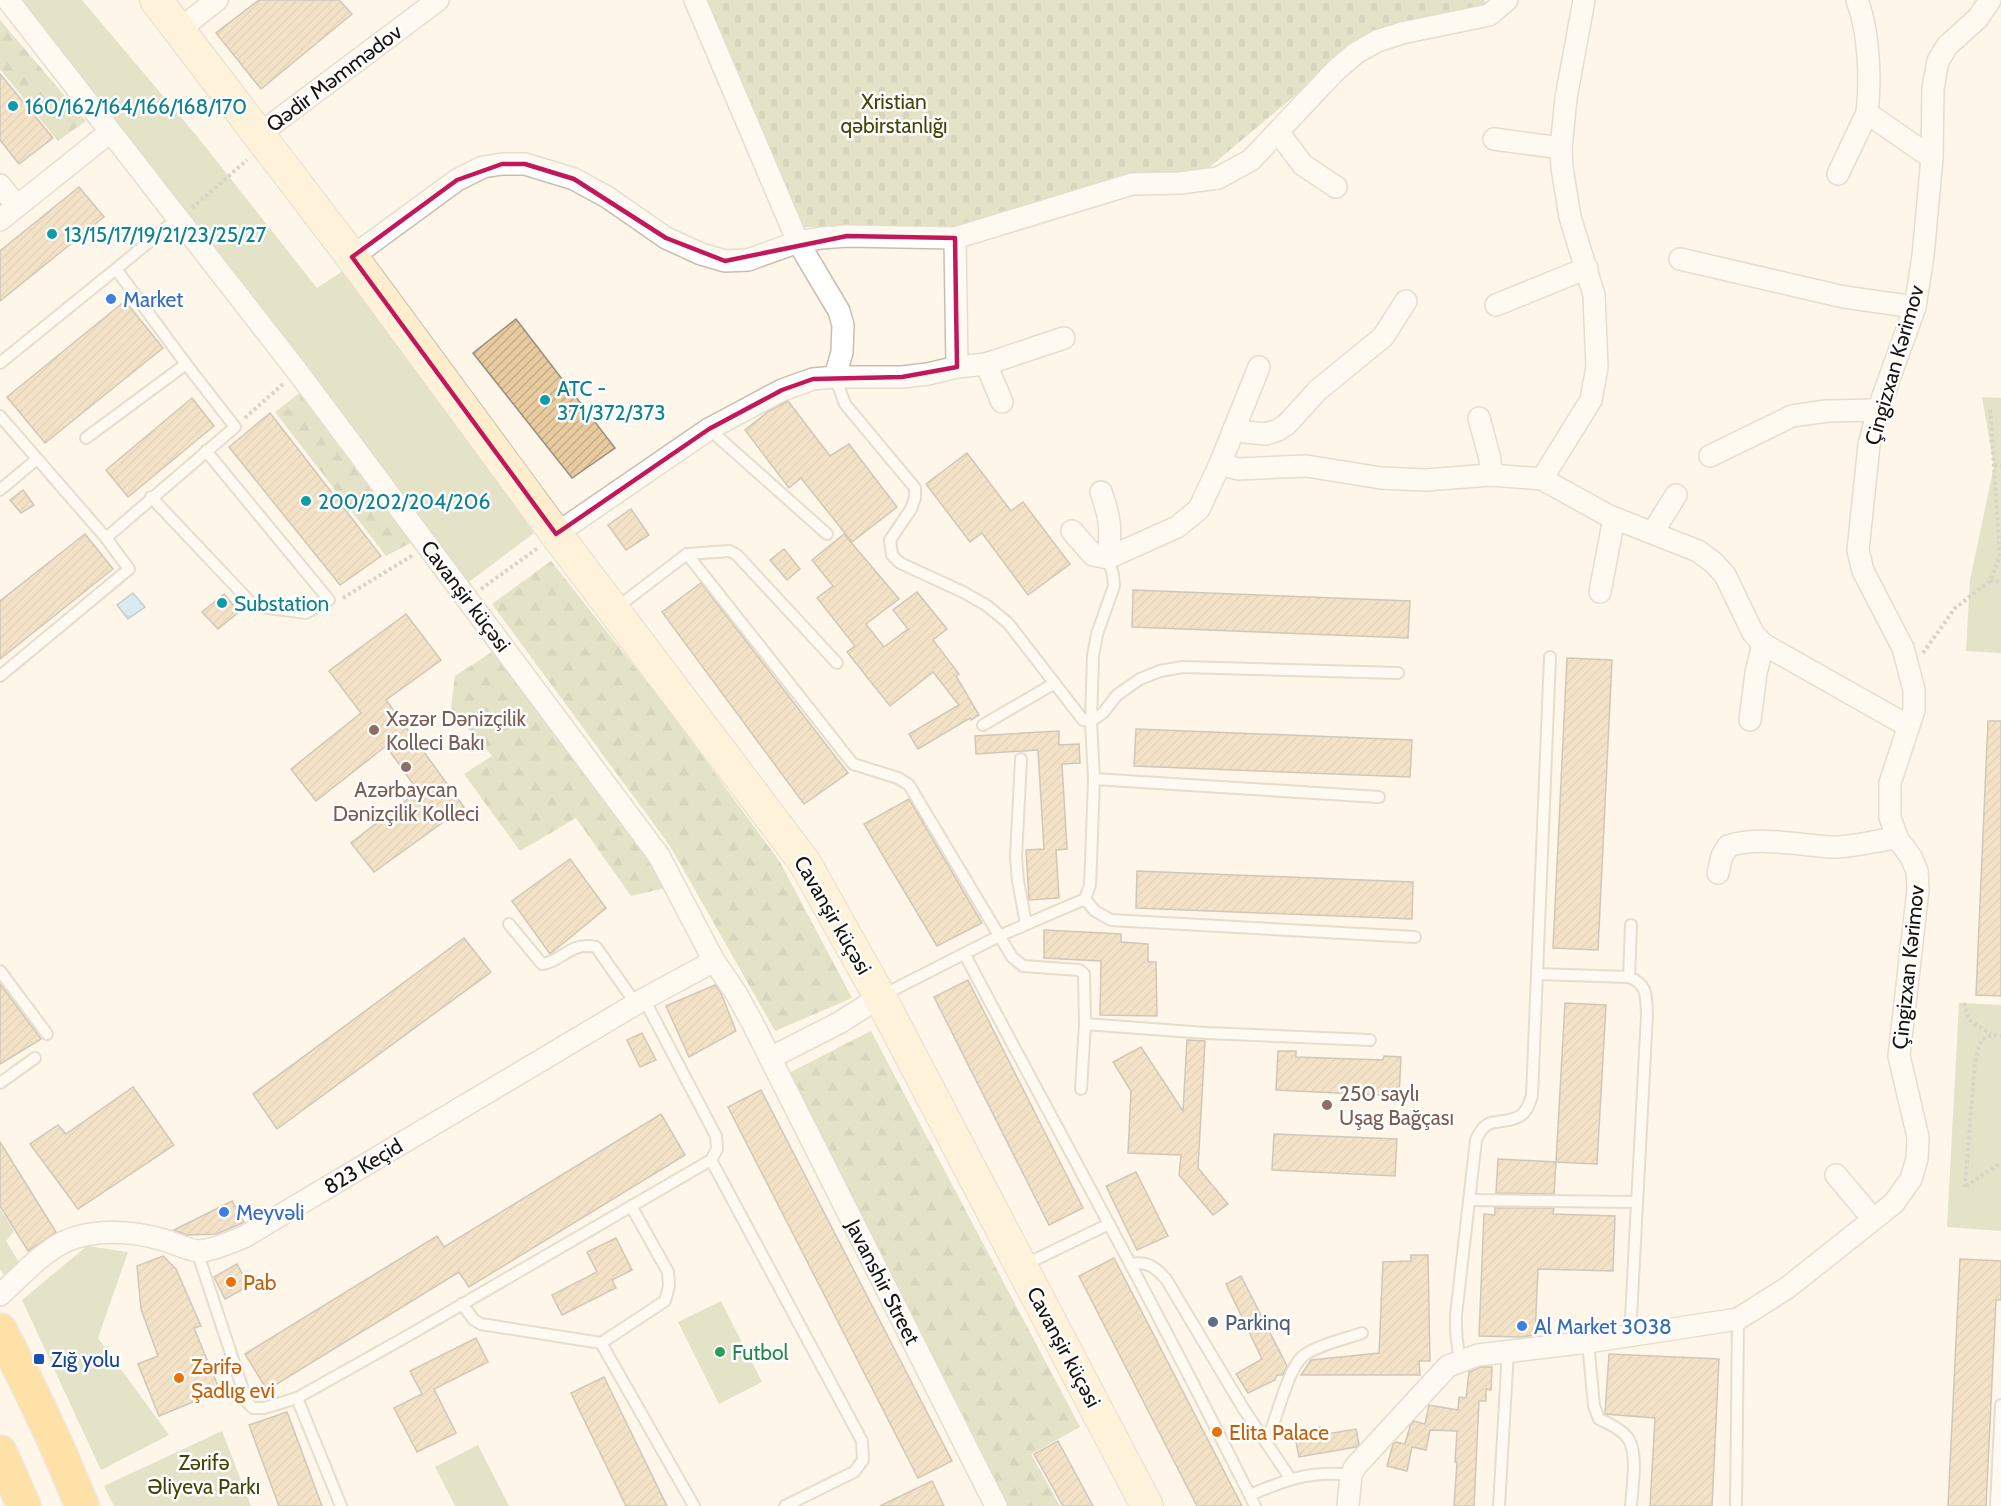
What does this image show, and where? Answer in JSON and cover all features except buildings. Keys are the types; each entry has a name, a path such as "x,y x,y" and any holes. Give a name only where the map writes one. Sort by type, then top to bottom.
{"highway":[{"path":"0,1330 27,1381 82,1506"},
{"path":"0,1452 24,1506"}],"street":[{"name":"Cavanşir küçəsi","path":"8,0 297,371 659,856 714,961 736,993 770,1058 840,1023 880,997"},
{"name":"Cavanşir küçəsi","path":"156,0 180,29 256,144 352,257 556,534 805,864 880,997 1147,1506"},
{"path":"180,29 217,0"},
{"name":"Qədir Məmmədov","path":"256,144 438,0"},
{"path":"694,0 798,242 838,311 843,325 842,352 835,377"},
{"path":"352,257 457,180 483,167 502,164 525,165 574,179 607,197 666,238 701,254 726,261 748,260 798,242 821,238 847,236 956,238 1132,184 1180,183 1218,178 1251,160 1336,70 1356,53 1377,41 1402,33 1489,15 1507,0"},
{"path":"1542,479 1591,400 1597,368 1594,295 1570,216 1561,148 1566,98 1584,0"},
{"path":"1838,174 1867,113 1870,89 1864,23 1857,0"},
{"name":"Çingizxan Kərimov","path":"1351,1475 1355,1467 1448,1366 1478,1355 1588,1342 1738,1319 1787,1288 1894,1203 1911,1179 1917,1159 1918,1137 1899,1056 1918,890 1917,872 1911,857 1897,838 1890,817 1890,783 1914,710 1914,690 1903,648 1863,571 1858,550 1869,445 1878,410 1915,307 1923,256 1932,158 1933,88 1938,61 1947,46 1978,18 1990,0"},
{"path":"1867,113 1932,158"},
{"path":"0,220 110,132"},
{"path":"1278,132 1303,165 1336,188"},
{"path":"1494,139 1561,148"},
{"path":"0,185 17,206"},
{"path":"956,238 957,367"},
{"path":"1680,259 1844,297 1915,307"},
{"path":"1496,305 1587,268"},
{"path":"1233,431 1266,434 1287,424 1317,390 1383,338 1406,301"},
{"path":"556,534 709,429 782,390 813,379 902,377 986,364 1064,338"},
{"path":"986,364 1002,402"},
{"path":"1072,531 1093,555 1108,558 1177,527 1199,509 1259,368"},
{"path":"1710,456 1792,416 1827,411 1878,410"},
{"path":"1479,418 1490,459 1491,475"},
{"path":"1220,464 1238,469 1306,466 1381,478 1425,480 1491,475 1542,479 1614,518 1698,551 1725,575 1753,633 1763,644 1908,726"},
{"path":"1101,492 1111,529 1108,558"},
{"path":"1653,532 1676,495"},
{"path":"1599,592 1614,518"},
{"path":"1750,720 1756,673 1763,644"},
{"path":"1718,873 1722,856 1728,846 1744,841 1833,847 1897,838"},
{"name":"823 Keçid","path":"197,1251 214,1248 244,1237 640,1002 714,961"},
{"name":"Javanshir Street","path":"770,1058 996,1506"},
{"path":"1836,1175 1874,1219"},
{"path":"0,1295 46,1254 65,1242 88,1235 120,1233 145,1235 197,1251"},
{"path":"1348,1506 1351,1475"}],"lane":[{"path":"0,363 178,218"},
{"path":"106,538 236,427 186,364 116,268"},
{"path":"86,438 186,364"},
{"path":"835,377 845,404 915,488 915,498 910,509 890,540 892,555 900,563 986,605 1008,622 1083,720 1091,722 1103,714 1117,695 1140,679 1160,671 1184,667 1398,673"},
{"path":"0,416 106,538 129,568 0,676"},
{"path":"709,429 827,534"},
{"path":"152,497 254,606 306,613 328,600 206,452"},
{"path":"0,490 37,459"},
{"path":"614,610 687,554 730,551 737,555 837,663"},
{"path":"687,554 853,764 898,778 909,785 1012,957 1023,966 1079,970 1084,974 1085,1024 1082,1089"},
{"path":"880,997 999,936 1085,899 1090,885 1094,779 1091,722 1093,656 1097,634 1114,586 1108,558"},
{"path":"1461,1360 1455,1336 1456,1316 1471,1200 1476,1140 1481,1129 1490,1123 1520,1117 1527,1109 1532,1096 1550,657"},
{"path":"983,725 1055,683"},
{"path":"1021,759 1017,857 1018,881 1026,924"},
{"path":"1094,779 1379,797"},
{"path":"1085,899 1095,911 1111,920 1415,937"},
{"path":"197,1251 247,1402 253,1408 264,1408 297,1398 711,1160 717,1149 716,1136 640,1002 596,947 580,946 542,964 509,924"},
{"path":"1629,977 1631,925"},
{"path":"965,955 1131,1264 1255,1506"},
{"path":"0,972 47,1034"},
{"path":"1536,974 1629,977 1640,982 1646,993 1647,1015 1630,1336"},
{"path":"1085,1024 1206,1033 1370,1040"},
{"path":"0,1083 35,1058"},
{"path":"711,1160 862,1441 863,1460 854,1472 786,1506"},
{"path":"1471,1200 1637,1202"},
{"path":"462,1304 474,1320 481,1324 601,1343 665,1301 669,1286 668,1272 632,1206"},
{"path":"1021,1266 1109,1224"},
{"path":"1131,1264 1144,1262 1154,1267 1166,1279 1243,1408 1290,1478"},
{"path":"1736,1506 1738,1319"},
{"path":"1264,1438 1271,1430 1294,1367 1302,1357 1312,1351 1362,1333"},
{"path":"1588,1342 1594,1406 1599,1419 1629,1439 1634,1456 1631,1506"},
{"path":"601,1343 694,1506"},
{"path":"1499,1506 1508,1351"},
{"path":"297,1398 341,1506"},
{"path":"1996,1506 2001,1405"},
{"path":"1250,1496 1290,1478 1331,1473 1351,1475"}],"path":[{"path":"206,196 256,144"},
{"path":"236,427 297,371"},
{"path":"1909,673 1955,608 1990,581 2000,556 1990,408"},
{"path":"1994,465 2001,466"},
{"path":"468,598 556,534"},
{"path":"328,600 336,602 428,545"},
{"path":"1990,581 2001,582"},
{"path":"1964,1003 1969,1020 1992,1035 2001,1036"},
{"path":"1992,1035 1981,1040 1975,1062 1965,1187 2001,1163"}],"highlighted area":[{"path":"502,164 525,164 574,179 666,238 725,261 847,236 955,238 957,367 902,377 813,379 782,390 709,429 556,534 352,257 457,180"}],"green space":[{"path":"16,0 82,0 196,135 317,288 346,269 534,533 469,582"},
{"name":"Xristian qəbirstanlığı","path":"707,0 1484,0 1487,9 1385,26 1341,57 1206,170 1136,174 959,227 803,227"},
{"path":"0,20 86,121 58,141 0,69"},
{"path":"301,392 416,540 386,556 275,412"},
{"path":"1982,397 2001,398 2001,653 1966,651 1970,580 1994,466"},
{"path":"551,561 665,705 780,862 852,998 775,1031 670,846 492,604"},
{"path":"495,650 614,811 666,888 631,896 576,818 520,851 464,774 492,756 451,709 455,676"},
{"path":"1959,1003 2001,1005 2001,1231 1947,1227"},
{"path":"871,1031 1080,1427 1031,1454 1060,1506 1006,1506 783,1076"},
{"path":"0,1209 14,1231 6,1241 20,1264 5,1277 0,1269"},
{"path":"87,1246 128,1252 98,1338 169,1435 101,1470 22,1300"},
{"name":"Futbol","path":"721,1301 762,1382 719,1404 678,1322"},
{"name":"Zərifə Əliyeva Parkı","path":"222,1431 251,1506 114,1506 104,1486"},
{"path":"478,1445 509,1506 455,1506 435,1467"}],"water":[{"path":"133,593 145,607 128,619 117,605"}],"place":[{"name":"160/162/164/166/168/170","path":"13,106"},
{"name":"13/15/17/19/21/23/25/27","path":"52,234"},
{"name":"Market","path":"111,299"},
{"name":"ATC - 371/372/373","path":"545,400"},
{"name":"200/202/204/206","path":"306,501"},
{"name":"Substation","path":"222,603"},
{"name":"Xəzər Dənizçilik Kolleci Bakı","path":"374,730"},
{"name":"Azərbaycan Dənizçilik Kolleci","path":"406,767"},
{"name":"250 saylı Uşag Bağçası","path":"1327,1105"},
{"name":"Meyvəli","path":"224,1212"},
{"name":"Pab","path":"231,1282"},
{"name":"Parkinq","path":"1213,1322"},
{"name":"Al Market 3038","path":"1522,1326"},
{"name":"Futbol","path":"720,1352"},
{"name":"Zığ yolu","path":"39,1359"},
{"name":"Zərifə Şadlıg evi","path":"179,1378"},
{"name":"Elita Palace","path":"1217,1432"}]}
